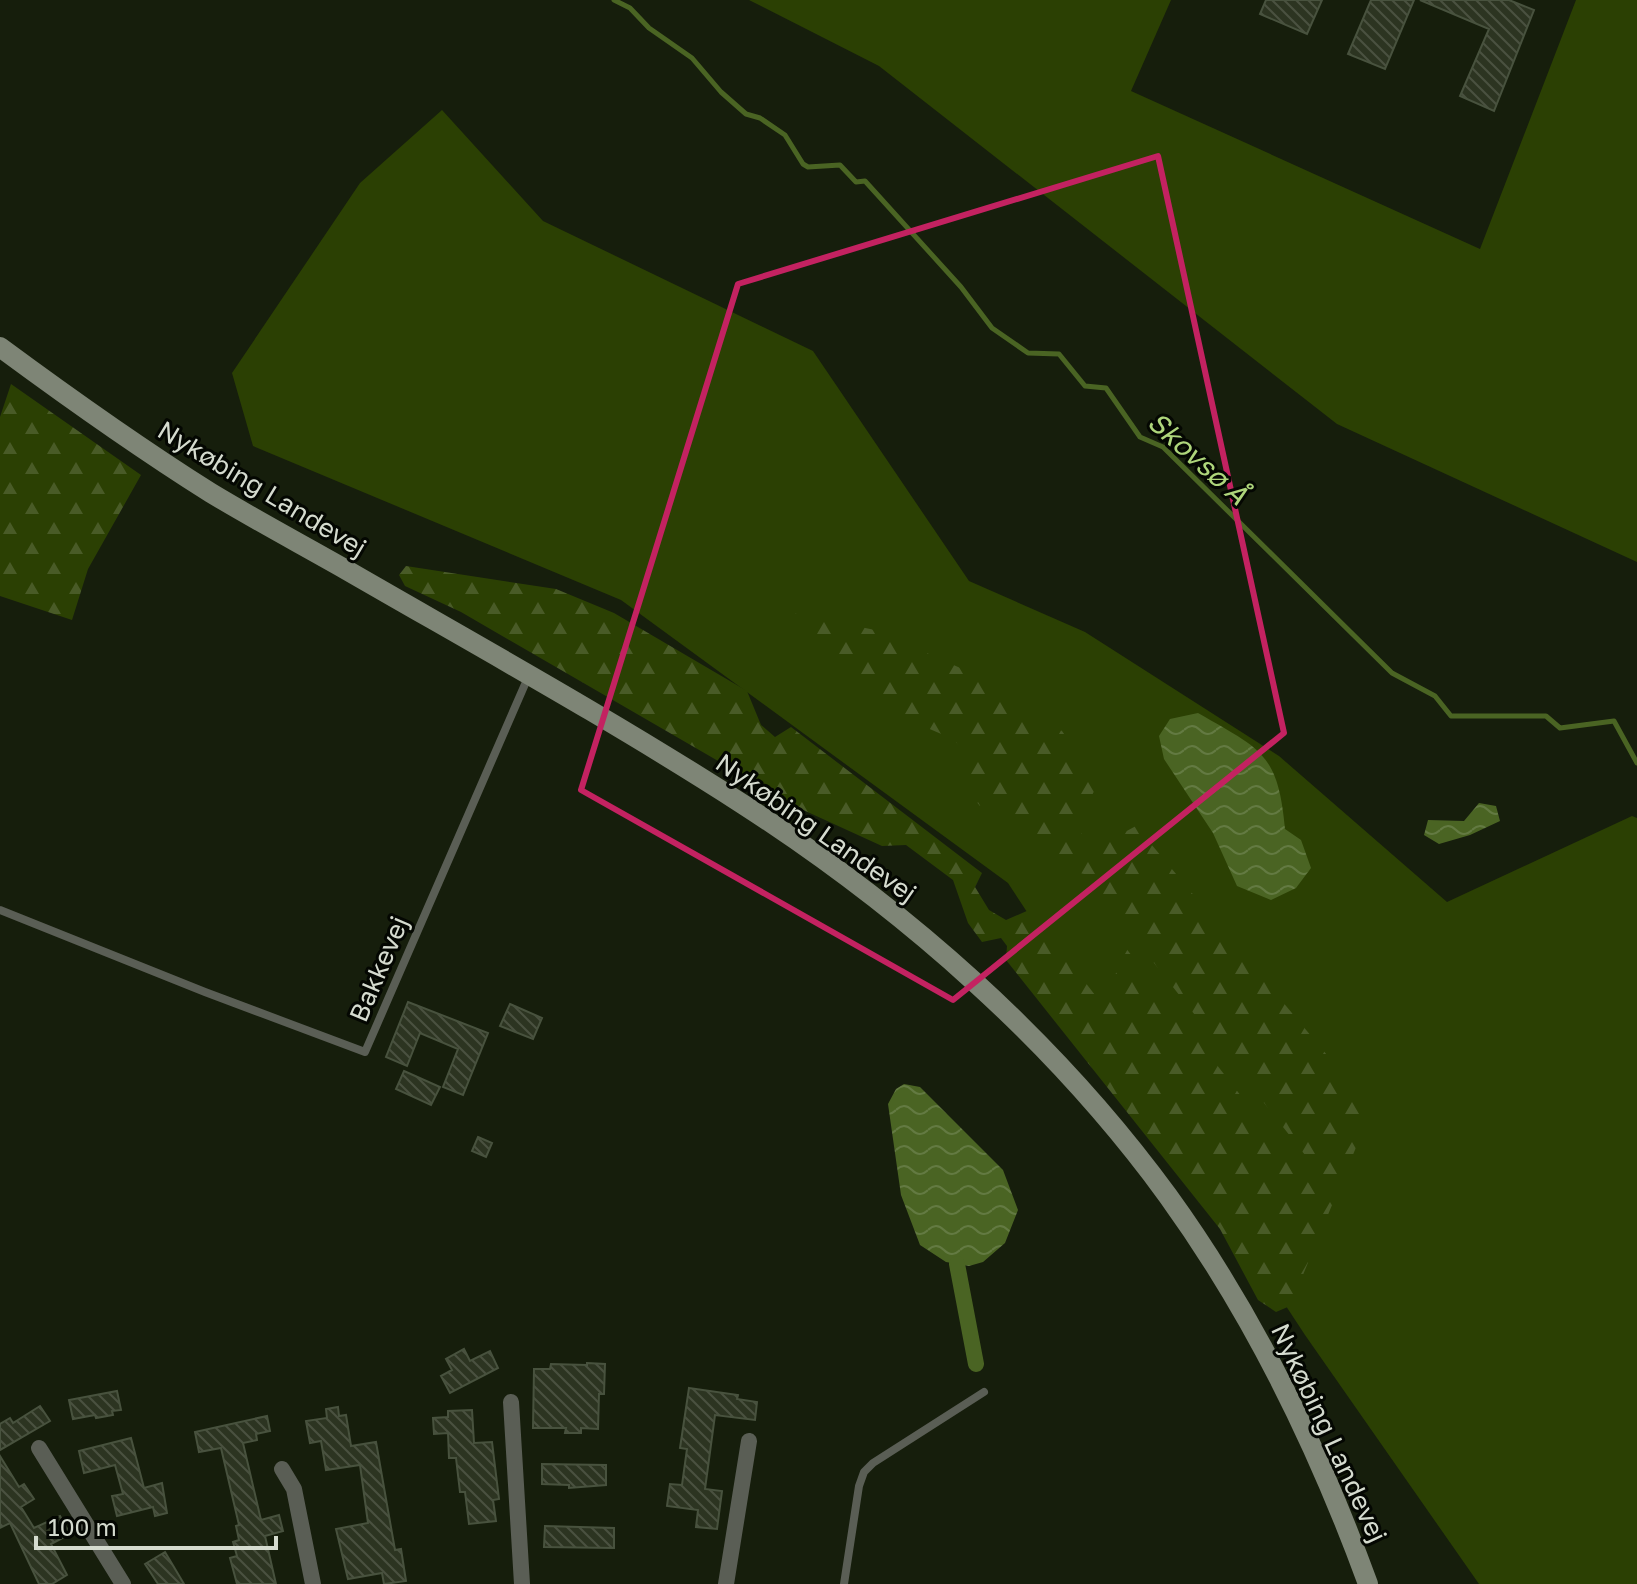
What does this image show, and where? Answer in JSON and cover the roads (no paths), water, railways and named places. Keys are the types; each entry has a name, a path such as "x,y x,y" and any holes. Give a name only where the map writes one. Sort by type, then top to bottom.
{"main road":[{"name":"Nykøbing Landevej","path":"0,347 96,417 214,494 529,675 748,807 836,869 953,962 1046,1050 1169,1197 1227,1286 1292,1402 1338,1503 1368,1584"}],"street":[{"path":"511,1402 522,1584"},
{"path":"726,1584 749,1441"},
{"path":"39,1448 123,1584"},
{"path":"282,1469 294,1489 313,1584"}],"lane":[{"name":"Bakkevej","path":"0,910 365,1052 529,675"},
{"path":"844,1584 859,1486 864,1472 873,1463 984,1392"}],"water":[{"path":"1198,713 1237,735 1262,756 1277,783 1285,829 1301,840 1311,868 1296,888 1271,900 1237,886 1213,833 1164,759 1159,736 1170,719"},
{"path":"1479,803 1496,806 1500,821 1470,835 1439,844 1424,835 1428,820 1464,821"},
{"path":"904,1084 920,1087 1003,1170 1018,1210 1005,1243 983,1262 969,1266 946,1262 920,1245 901,1195 888,1104 896,1089"}],"waterway":[{"name":"Skovsø Å","path":"614,0 630,8 649,28 692,58 721,92 746,114 760,118 785,135 803,164 808,167 840,165 856,182 865,181 961,287 992,328 1028,353 1059,354 1085,386 1106,388 1140,437 1163,447 1392,673 1435,696 1451,716 1546,716 1560,728 1614,721 1637,763"},
{"path":"957,1264 976,1364"}]}
